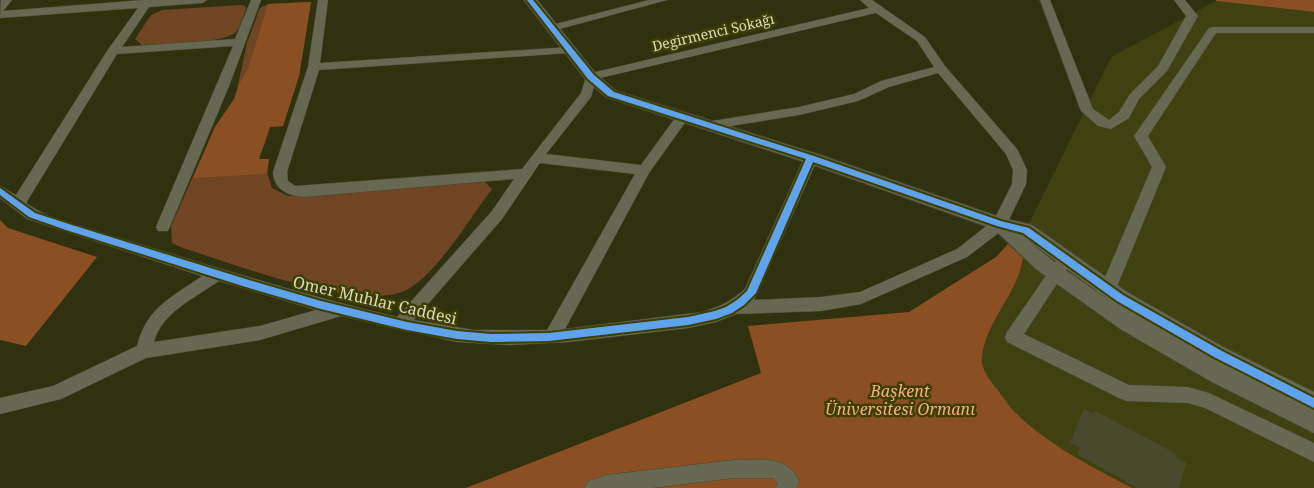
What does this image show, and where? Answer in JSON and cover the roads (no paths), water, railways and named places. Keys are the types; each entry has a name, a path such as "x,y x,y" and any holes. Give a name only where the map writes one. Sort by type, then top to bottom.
{"street":[{"path":"0,9 7,0"},
{"path":"0,15 147,2 201,0"},
{"path":"163,227 223,86 256,0"},
{"path":"322,0 314,67 280,172 280,179 287,189 292,191 324,190 526,173"},
{"path":"530,0 591,77 611,94 811,158 1000,224 1026,230 1061,266 1138,331 1182,357 1314,423"},
{"path":"552,28 663,0"},
{"path":"736,307 821,304 861,298 962,253 1000,224 1019,184 1020,170 1012,153 941,69 921,39 865,0"},
{"path":"1045,0 1087,111 1103,123 1112,125 1124,115 1134,97 1163,69 1178,45 1192,16 1179,0"},
{"path":"17,205 113,51 147,2"},
{"name":"Degirmenci Sokağı","path":"591,77 878,9"},
{"path":"1108,289 1159,166 1141,136 1214,30 1314,30"},
{"path":"113,51 239,42"},
{"path":"314,67 569,50"},
{"path":"712,125 800,111 858,97 885,84 941,69"},
{"path":"401,324 497,215 536,158 587,94 591,77"},
{"path":"552,336 644,170 683,117"},
{"path":"536,158 644,170"},
{"path":"736,307 751,293 811,158"},
{"name":"Omer Muhlar Caddesi","path":"0,191 32,215 69,228 340,310 460,335 490,338 552,336 676,322 712,316 736,307"},
{"path":"1061,266 1108,289 1218,354 1314,403"},
{"path":"1061,266 1013,337 1127,393 1188,395 1209,401 1314,453"},
{"path":"144,351 149,330 158,316 218,273"},
{"path":"0,406 55,393 144,351 260,333 340,310"},
{"path":"596,488 607,484 734,469 777,469 789,481 785,488"}],"park label":[{"name":"Başkent Üniversitesi Ormanı","path":"900,400"}]}
